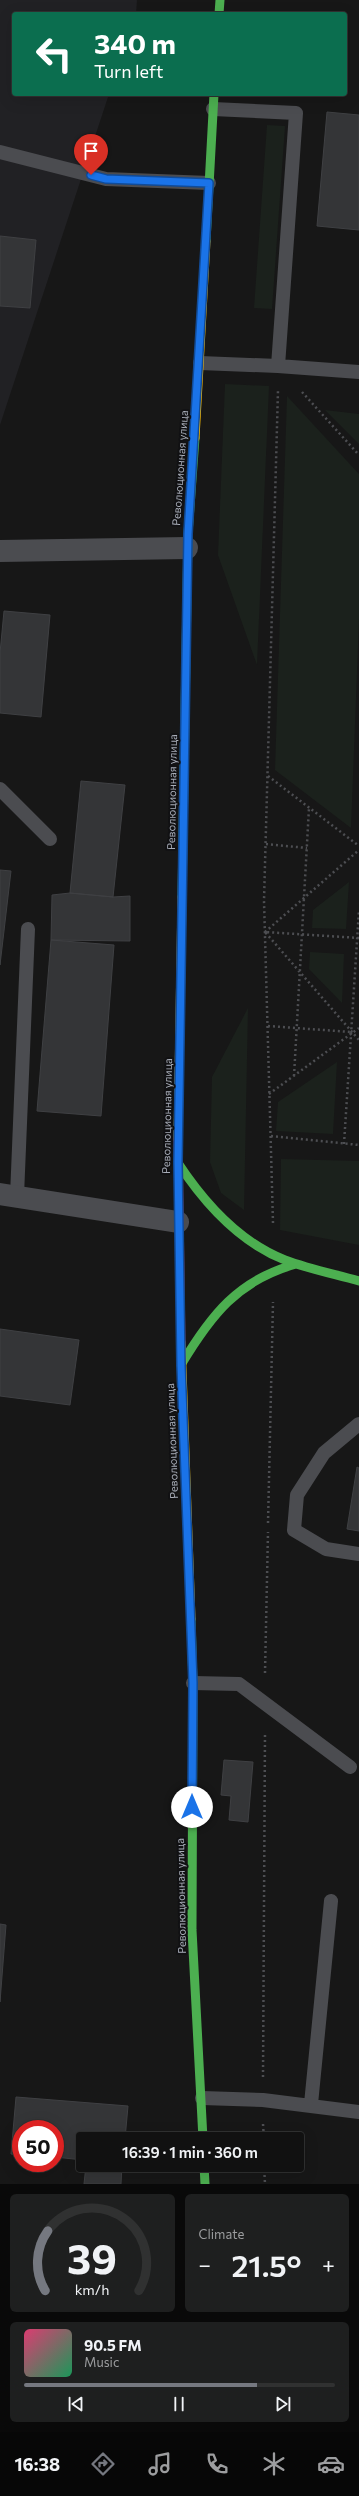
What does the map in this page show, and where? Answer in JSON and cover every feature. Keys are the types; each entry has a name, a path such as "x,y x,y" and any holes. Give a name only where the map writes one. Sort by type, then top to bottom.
{"main road":[{"path":"219,12 220,0"},
{"name":"Революционная улица","path":"204,2132 192,1930 193,1683 181,1365 178,1162 187,548 200,363 214,96"},
{"path":"178,1162 194,1189 219,1216 274,1255 296,1264 359,1280"},
{"path":"181,1365 198,1336 224,1304 234,1295 273,1268 296,1264"},
{"path":"204,2172 205,2184"}],"street":[{"path":"0,551 187,548"},
{"path":"9,1195 178,1222"}],"lane":[{"path":"213,109 296,113 278,366"},
{"path":"0,152 106,179 209,183"},
{"path":"200,363 278,366 359,372"},
{"path":"0,789 50,839"},
{"path":"9,1195 28,929"},
{"path":"359,1424 324,1453 298,1495 294,1530 326,1549 359,1554"},
{"path":"193,1683 239,1684 350,1767"},
{"path":"311,2104 331,1901"},
{"path":"202,2098 311,2104 359,2112"}],"path":[{"path":"278,366 359,455"},
{"path":"274,1255 265,932 278,366"},
{"path":"268,776 359,846"},
{"path":"294,1076 309,808"},
{"path":"266,844 307,848"},
{"path":"265,932 359,850"},
{"path":"344,1144 359,910"},
{"path":"265,932 358,938"},
{"path":"265,932 359,1040"},
{"path":"268,1026 352,1032"},
{"path":"269,1094 359,1028"},
{"path":"271,1136 359,1145"},
{"path":"264,2172 265,2184"}],"shaded area":[{"path":"0,0 137,0 136,12 12,12 12,96 108,96 0,425"},
{"path":"267,125 285,126 272,309 254,308"},
{"path":"225,384 269,386 257,665 218,555"},
{"path":"287,396 359,474 359,619 351,828 275,770"},
{"path":"325,410 359,414 359,444"},
{"path":"349,882 346,929 312,928 313,910"},
{"path":"310,952 344,954 342,1003 309,969"},
{"path":"248,1008 244,1210 221,1193 210,1162 212,1077"},
{"path":"337,1062 333,1134 276,1131 278,1102"},
{"path":"281,1159 359,1161 359,1245 280,1230"}],"building":[{"path":"327,112 359,115 359,230 317,226"},
{"path":"0,236 36,240 30,308 0,306"},
{"path":"4,611 50,615 41,717 0,713 0,653"},
{"path":"81,781 125,785 113,897 70,893"},
{"path":"0,870 11,871 0,965"},
{"path":"70,893 113,897 130,896 130,941 51,940 52,895"},
{"path":"51,940 114,945 101,1116 37,1111"},
{"path":"0,1329 79,1340 70,1405 0,1396"},
{"path":"357,1467 359,1468 359,1531 347,1529"},
{"path":"224,1760 253,1762 248,1822 229,1820 231,1796 221,1795"},
{"path":"0,1924 6,1925 0,2002"},
{"path":"16,2097 128,2106 126,2132 76,2132 76,2159 64,2158 64,2120 14,2120"},
{"path":"85,2172 122,2172 121,2184 84,2184"}],"traffic: fast":[{"path":"219,12 220,0"},
{"path":"206,241 214,96"},
{"path":"182,897 188,534 195,438"},
{"path":"178,1163 200,1193 224,1220 253,1243 285,1260 312,1269 359,1281"},
{"path":"181,1365 203,1330 228,1302 242,1290 258,1280 276,1271 296,1264"},
{"path":"191,1619 193,1683 192,1930 203,2132"},
{"path":"204,2172 205,2184"}],"traffic: slow":[{"path":"195,438 206,241"},
{"path":"178,1139 182,897"},
{"path":"181,1342 191,1619"}],"traffic: jam":[{"path":"178,1139 181,1342"}],"route":[{"path":"91,175 106,179 209,183 200,363 188,534 178,1162 181,1365 193,1683 192,1807"}]}
